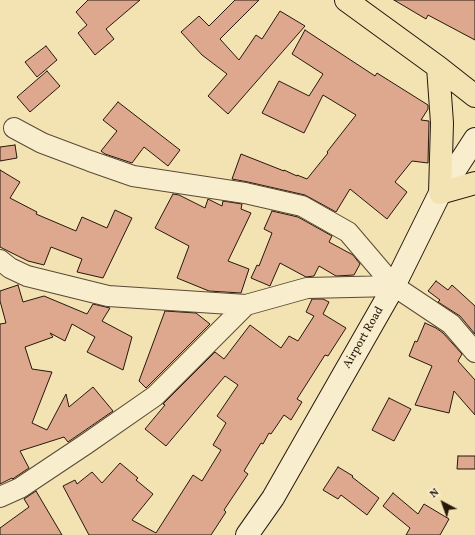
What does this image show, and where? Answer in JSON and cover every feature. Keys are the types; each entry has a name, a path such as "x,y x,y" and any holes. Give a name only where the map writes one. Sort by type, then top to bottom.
{"main road":[{"path":"346,0 475,96"},
{"path":"438,67 442,123 440,192 475,183"},
{"name":"Airport Road","path":"247,535 273,498 394,286 440,192 475,138"}],"street":[{"path":"14,128 42,143 133,176 245,193 302,206 348,232 394,286 451,324 475,352"},
{"path":"0,260 10,268 27,276 108,296 246,305 307,288 394,286"},
{"path":"0,498 20,488 155,396 246,305"}],"building":[{"path":"88,0 140,0 106,29 114,39 95,55 78,33 87,25 76,12"},
{"path":"235,0 259,0 220,39 239,60 256,35 262,39 280,11 305,26 228,114 208,96 227,74 202,55 181,32 199,16 209,26"},
{"path":"394,0 475,0 475,40 428,15 426,19"},
{"path":"305,30 375,76 377,73 428,105 428,109 421,120 429,121 428,163 412,161 395,182 407,192 387,219 350,189 336,212 305,195 232,179 241,154 307,179 356,115 323,95 304,133 262,113 279,81 309,96 323,74 292,54"},
{"path":"46,46 57,60 37,77 25,62"},
{"path":"47,71 60,86 30,112 17,97"},
{"path":"118,102 180,150 168,166 144,147 132,163 105,154 101,151 117,131 103,120"},
{"path":"15,145 17,158 0,161 0,147"},
{"path":"0,170 20,182 10,198 37,212 36,214 76,231 82,217 107,228 115,210 132,218 103,278 77,272 82,259 51,247 44,265 28,261 0,247"},
{"path":"173,194 179,195 205,208 208,199 222,206 223,201 242,204 241,209 251,213 228,261 249,269 241,293 209,291 177,278 189,246 155,228"},
{"path":"272,211 298,217 332,236 329,242 353,255 360,264 354,275 336,276 319,266 314,276 306,277 280,263 270,286 251,278 257,265 259,266 272,233 264,229"},
{"path":"436,281 448,290 452,285 475,306 475,334 460,316 438,302 440,300 428,291"},
{"path":"18,285 23,302 44,296 87,314 93,304 110,308 102,321 132,337 123,370 87,352 95,337 72,324 65,341 50,333 53,337 25,347 32,369 52,372 32,423 47,430 66,394 69,407 93,387 113,411 68,442 64,437 20,451 29,468 13,479 12,478 0,484 0,324 6,323 0,301 0,291"},
{"path":"312,299 323,299 329,302 323,314 346,328 328,356 325,355 297,399 302,402 291,420 284,415 271,434 269,433 263,444 261,443 244,471 248,474 224,510 226,512 211,535 89,535 63,486 75,480 77,484 92,472 102,483 120,463 138,478 136,480 153,494 132,520 156,533 193,475 202,481 221,450 213,445 226,423 217,416 238,385 225,376 166,446 145,429 165,405 163,404 215,352 224,359 250,325 281,348 289,336 298,341 314,316 306,312"},
{"path":"165,311 196,313 210,324 146,388 139,381"},
{"path":"425,323 443,333 462,354 458,361 475,380 475,415 454,391 449,413 415,405 432,366 409,356"},
{"path":"389,398 411,409 394,441 372,430"},
{"path":"458,456 475,456 475,469 457,469"},
{"path":"338,467 353,476 352,477 379,498 367,515 341,495 338,499 323,490"},
{"path":"36,491 62,535 0,535 0,528 29,507 24,499"},
{"path":"393,493 418,514 424,504 449,519 440,535 406,535 410,528 383,506"}]}
